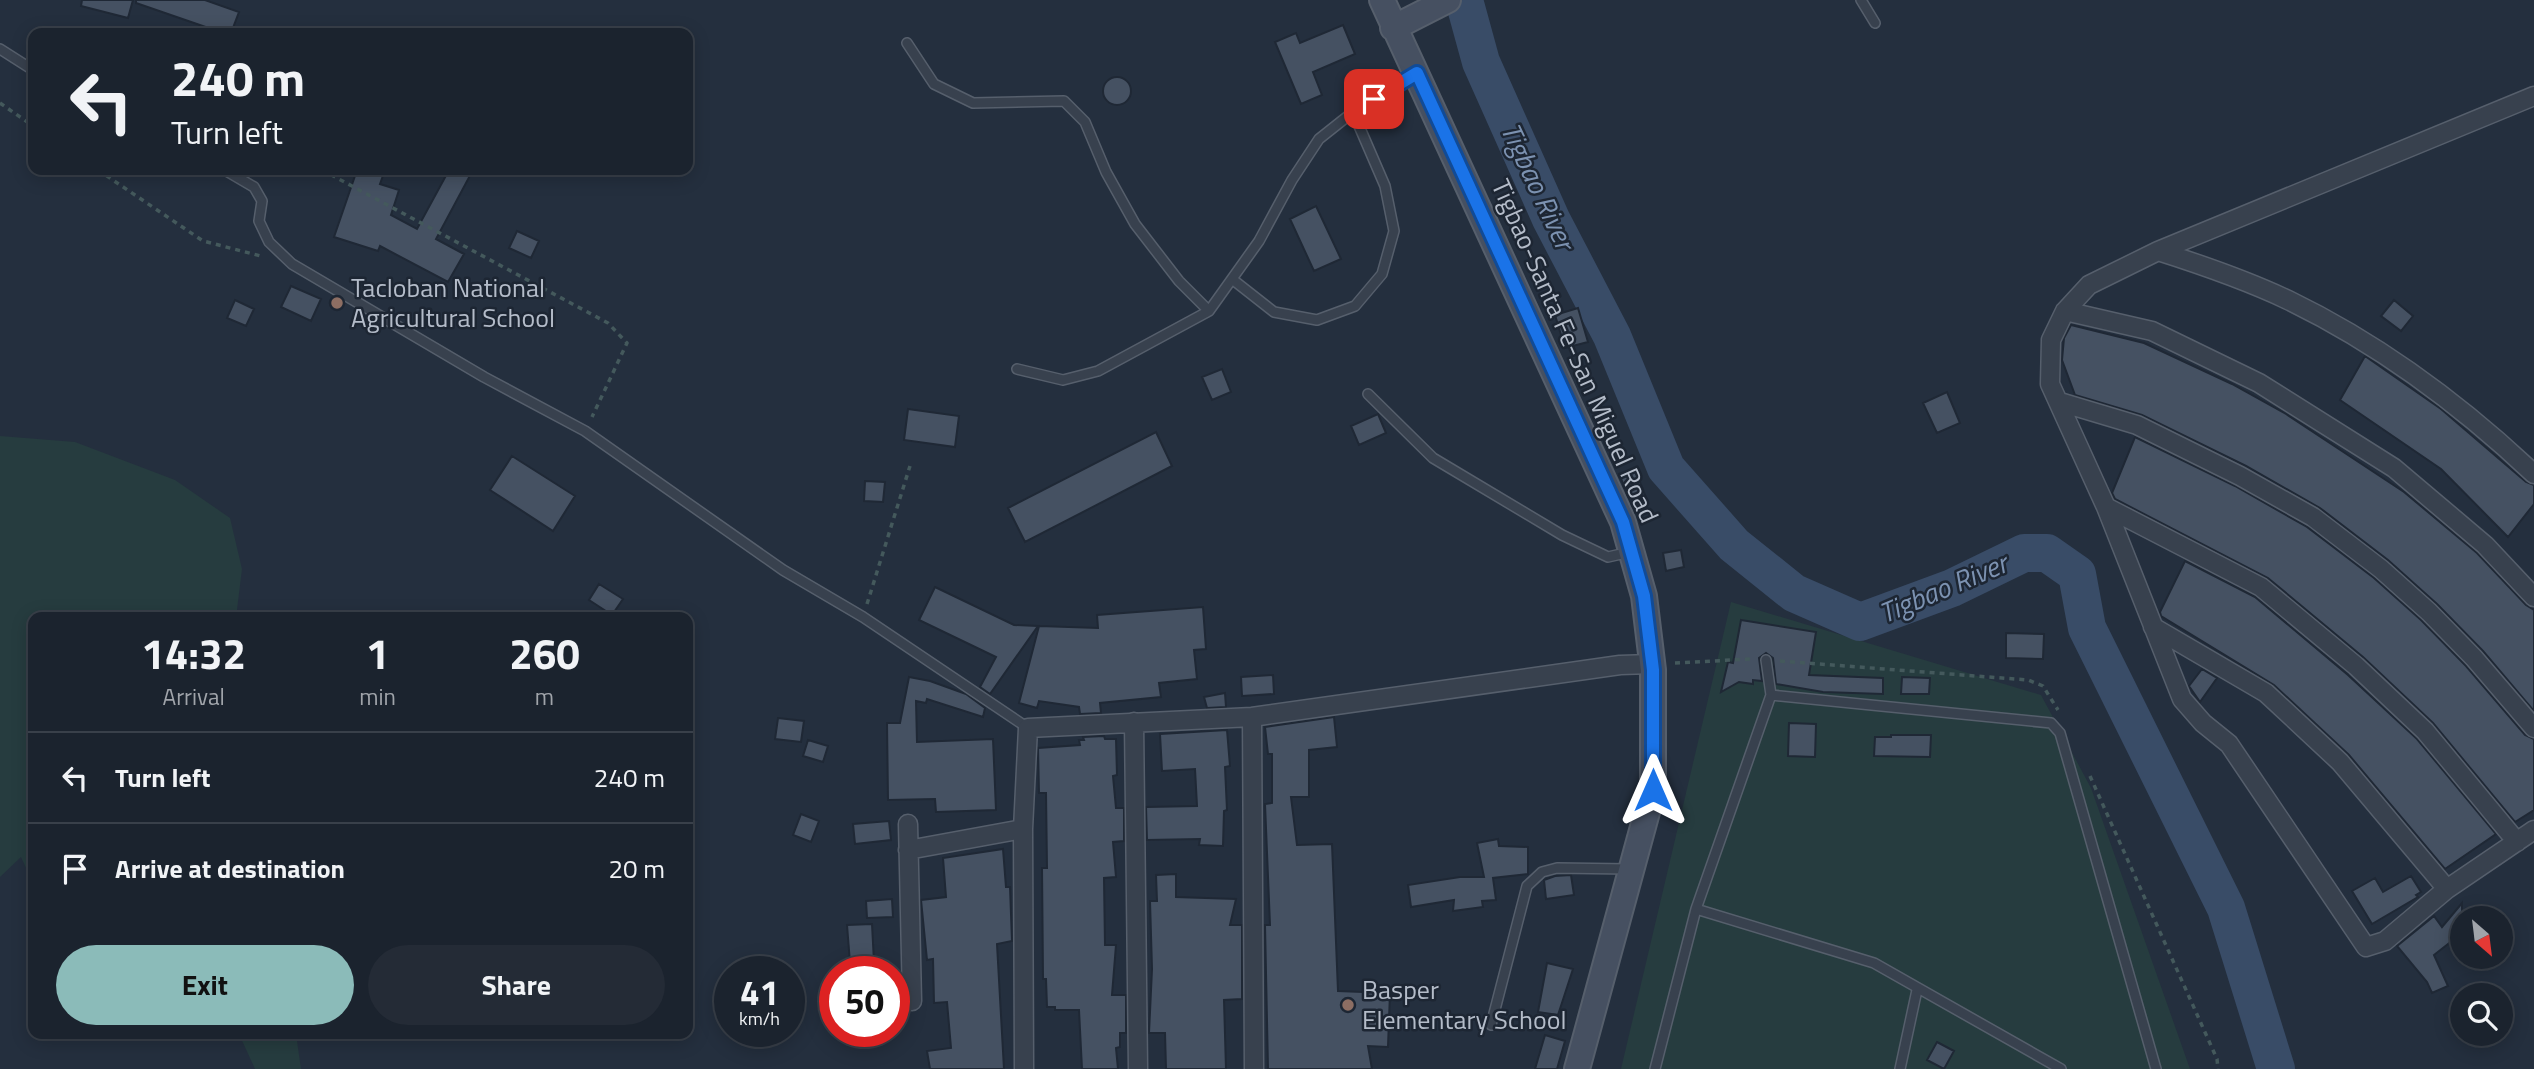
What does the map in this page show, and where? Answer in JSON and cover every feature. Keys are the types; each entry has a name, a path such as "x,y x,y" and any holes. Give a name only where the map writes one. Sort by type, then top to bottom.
{"main road":[{"name":"Tigbao-Santa Fe-San Miguel Road","path":"1382,0 1623,522 1644,596 1652,664 1653,790 1577,1069"},
{"path":"1393,28 1448,0"}],"street":[{"path":"2534,96 2158,251 2090,285 2065,311 2051,340 2050,384 2106,507 2182,699 2203,723 2229,744 2366,947 2385,942 2447,889 2534,830"},
{"path":"2158,251 2216,270 2288,300 2356,338 2472,417 2534,474"},
{"path":"2065,311 2152,331 2259,383 2394,468 2485,545 2534,597"},
{"path":"2060,402 2137,425 2240,476 2312,517 2381,569 2429,612 2474,658 2534,728"},
{"path":"2106,507 2261,587 2356,666 2425,731 2517,842"},
{"path":"2153,627 2266,693 2340,762 2447,889"},
{"path":"1024,1069 1023,829 1028,728 1252,717 1620,665 1652,664"},
{"path":"1252,717 1254,1069"},
{"path":"1134,722 1138,1069"},
{"path":"908,824 912,1000"},
{"path":"908,849 1023,829"}],"lane":[{"path":"1861,0 1875,23"},
{"path":"907,43 934,84 973,103 1064,101 1084,122 1106,172 1135,224 1179,281 1209,311"},
{"path":"0,49 28,67"},
{"path":"1017,369 1063,380 1098,371 1209,311 1259,241 1292,180 1320,139 1353,112 1417,73"},
{"path":"1232,279 1274,312 1317,320 1355,306 1382,274 1394,231 1385,186 1353,112"},
{"path":"234,175 254,187 262,201 259,221 269,242 292,264 484,377 585,431 782,570 863,617 983,695 1028,728"},
{"path":"1368,394 1433,458 1562,535 1608,557 1631,551"},
{"path":"1655,1069 1696,909 1771,695 1766,660"},
{"path":"1771,695 2051,723 2060,733 2156,1069"},
{"path":"1492,1025 1527,886 1542,872 1557,868 1633,869"},
{"path":"1696,909 1874,963 1917,990 2061,1069"},
{"path":"1904,1068 1917,990"}],"path":[{"path":"0,103 28,122"},
{"path":"105,175 203,241 292,264"},
{"path":"331,175 608,323 627,343 585,431"},
{"path":"863,617 910,466"},
{"path":"1652,664 1736,658 2028,680 2043,686 2061,715"},
{"path":"2087,769 2190,993 2217,1059 2218,1069"}],"green space":[{"path":"0,436 75,442 175,480 230,518 242,569 237,612 28,612 28,872 21,857 0,877"},
{"path":"1731,602 2041,695 2091,788 2190,1069 1621,1069"},
{"path":"241,1039 297,1039 301,1069 255,1069"}],"building":[{"path":"82,0 133,0 128,18 81,6"},
{"path":"136,0 205,0 239,12 233,28 208,28 136,3"},
{"path":"1343,25 1355,54 1313,72 1322,95 1301,104 1275,42 1296,33 1300,43"},
{"path":"1117,77 1127,81 1131,91 1127,101 1117,105 1107,101 1103,91 1107,81"},
{"path":"355,175 383,175 380,184 399,190 391,215 417,229 446,175 470,175 436,239 464,254 448,282 380,246 378,251 334,237"},
{"path":"1316,206 1341,259 1314,271 1290,219"},
{"path":"517,231 539,241 531,258 509,248"},
{"path":"291,286 321,299 311,321 281,307"},
{"path":"235,300 254,309 246,326 227,318"},
{"path":"2394,300 2413,316 2401,331 2381,316"},
{"path":"1578,308 1588,342 1565,348 1555,315"},
{"path":"2071,325 2144,343 2232,384 2286,414 2404,492 2477,553 2526,605 2534,610 2534,711 2483,651 2437,604 2388,560 2320,508 2246,466 2142,415 2075,395 2062,360 2064,338"},
{"path":"2365,356 2441,409 2526,482 2534,485 2534,504 2508,537 2441,469 2340,400"},
{"path":"1222,369 1231,392 1212,400 1202,377"},
{"path":"1947,392 1960,423 1937,433 1923,403"},
{"path":"908,409 959,416 955,447 904,440"},
{"path":"1378,414 1386,433 1359,445 1351,426"},
{"path":"1156,432 1172,466 1025,542 1008,508"},
{"path":"2135,437 2235,486 2307,527 2374,578 2421,620 2466,666 2525,735 2534,739 2534,810 2515,822 2433,723 2363,657 2268,578 2115,499 2112,493"},
{"path":"512,456 575,496 553,531 490,490"},
{"path":"1635,469 1648,503 1633,508 1619,474"},
{"path":"865,481 885,482 883,502 864,501"},
{"path":"1681,550 1684,567 1666,571 1663,553"},
{"path":"2185,561 2255,597 2348,675 2417,739 2496,834 2445,869 2349,755 2274,685 2161,616 2160,612"},
{"path":"599,584 623,599 614,612 607,612 589,600"},
{"path":"935,587 1014,625 1038,626 990,694 980,687 996,657 919,620"},
{"path":"1203,607 1206,649 1194,650 1197,679 1159,683 1161,697 1100,703 1101,713 1080,714 1079,707 1039,701 1037,708 1019,703 1039,626 1098,628 1097,615"},
{"path":"1741,620 1816,632 1809,675 1883,678 1883,694 1823,692 1776,684 1773,658 1766,653 1759,658 1762,681 1753,680 1753,684 1739,682 1721,692 1728,662 1733,663"},
{"path":"2006,633 2044,634 2043,659 2006,658"},
{"path":"2202,669 2217,678 2200,702 2189,686"},
{"path":"1273,675 1274,694 1242,696 1241,677"},
{"path":"909,677 930,681 966,694 985,708 983,717 927,699 926,703 916,701 917,742 993,739 996,810 936,812 935,799 888,800 887,723 900,723"},
{"path":"1902,677 1930,678 1929,694 1901,694"},
{"path":"1225,693 1226,707 1207,708 1204,697"},
{"path":"1334,717 1337,747 1309,750 1309,797 1291,797 1297,845 1332,844 1338,991 1390,993 1388,1047 1368,1046 1372,1069 1268,1069 1265,925 1270,925 1265,804 1272,803 1272,754 1268,754 1265,727"},
{"path":"778,718 804,721 801,742 775,739"},
{"path":"1789,723 1816,724 1815,757 1788,756"},
{"path":"1227,730 1230,766 1225,767 1227,810 1224,811 1223,846 1199,845 1200,839 1147,840 1146,807 1197,806 1195,769 1162,771 1160,734"},
{"path":"1931,735 1930,757 1874,756 1875,737"},
{"path":"1104,736 1105,739 1116,739 1117,775 1113,776 1116,808 1124,808 1124,841 1113,842 1116,877 1104,878 1105,945 1116,945 1112,995 1126,995 1126,1033 1120,1033 1120,1047 1116,1048 1118,1069 1082,1069 1079,1010 1055,1010 1055,1007 1047,1007 1046,979 1043,979 1042,868 1047,868 1046,793 1039,793 1038,748 1080,745 1079,740 1084,740 1083,737"},
{"path":"808,740 828,746 823,762 803,756"},
{"path":"801,814 819,821 811,842 793,835"},
{"path":"889,821 891,840 855,844 853,824"},
{"path":"1498,839 1499,846 1528,847 1528,874 1493,878 1496,900 1482,901 1483,907 1453,911 1454,900 1411,907 1408,885 1460,877 1484,877 1477,843"},
{"path":"1003,849 1006,887 1010,887 1012,941 997,944 1004,1069 930,1069 927,1051 951,1048 947,1002 934,1003 933,959 927,960 921,900 946,897 943,858"},
{"path":"1176,874 1176,897 1236,899 1230,925 1242,925 1242,999 1224,1000 1226,1069 1166,1069 1165,1033 1149,1033 1152,969 1150,901 1157,901 1156,875"},
{"path":"1571,875 1574,895 1546,899 1544,880"},
{"path":"2411,876 2421,892 2416,895 2418,897 2372,924 2352,891 2375,878 2383,892"},
{"path":"892,899 893,917 867,918 866,901"},
{"path":"2434,916 2442,927 2450,917 2450,942 2434,955 2448,986 2432,993 2427,982 2397,946"},
{"path":"872,924 874,956 849,956 847,925"},
{"path":"1547,963 1573,969 1558,1015 1538,1012"},
{"path":"1545,1035 1565,1041 1557,1069 1535,1069"},
{"path":"1937,1042 1954,1051 1944,1069 1927,1060"}],"waterway":[{"name":"Tigbao River","path":"1464,0 1481,62 1551,219 1612,336 1666,468 1734,545 1794,593 1860,622 1952,588 2024,553 2047,553 2077,574 2087,628 2226,908 2276,1069"}],"place":[{"name":"Tacloban National Agricultural School","path":"337,303"},
{"name":"Basper Elementary School","path":"1348,1005"}],"route":[{"path":"1374,99 1417,73 1623,522 1644,596 1653,670 1653,790"}]}
